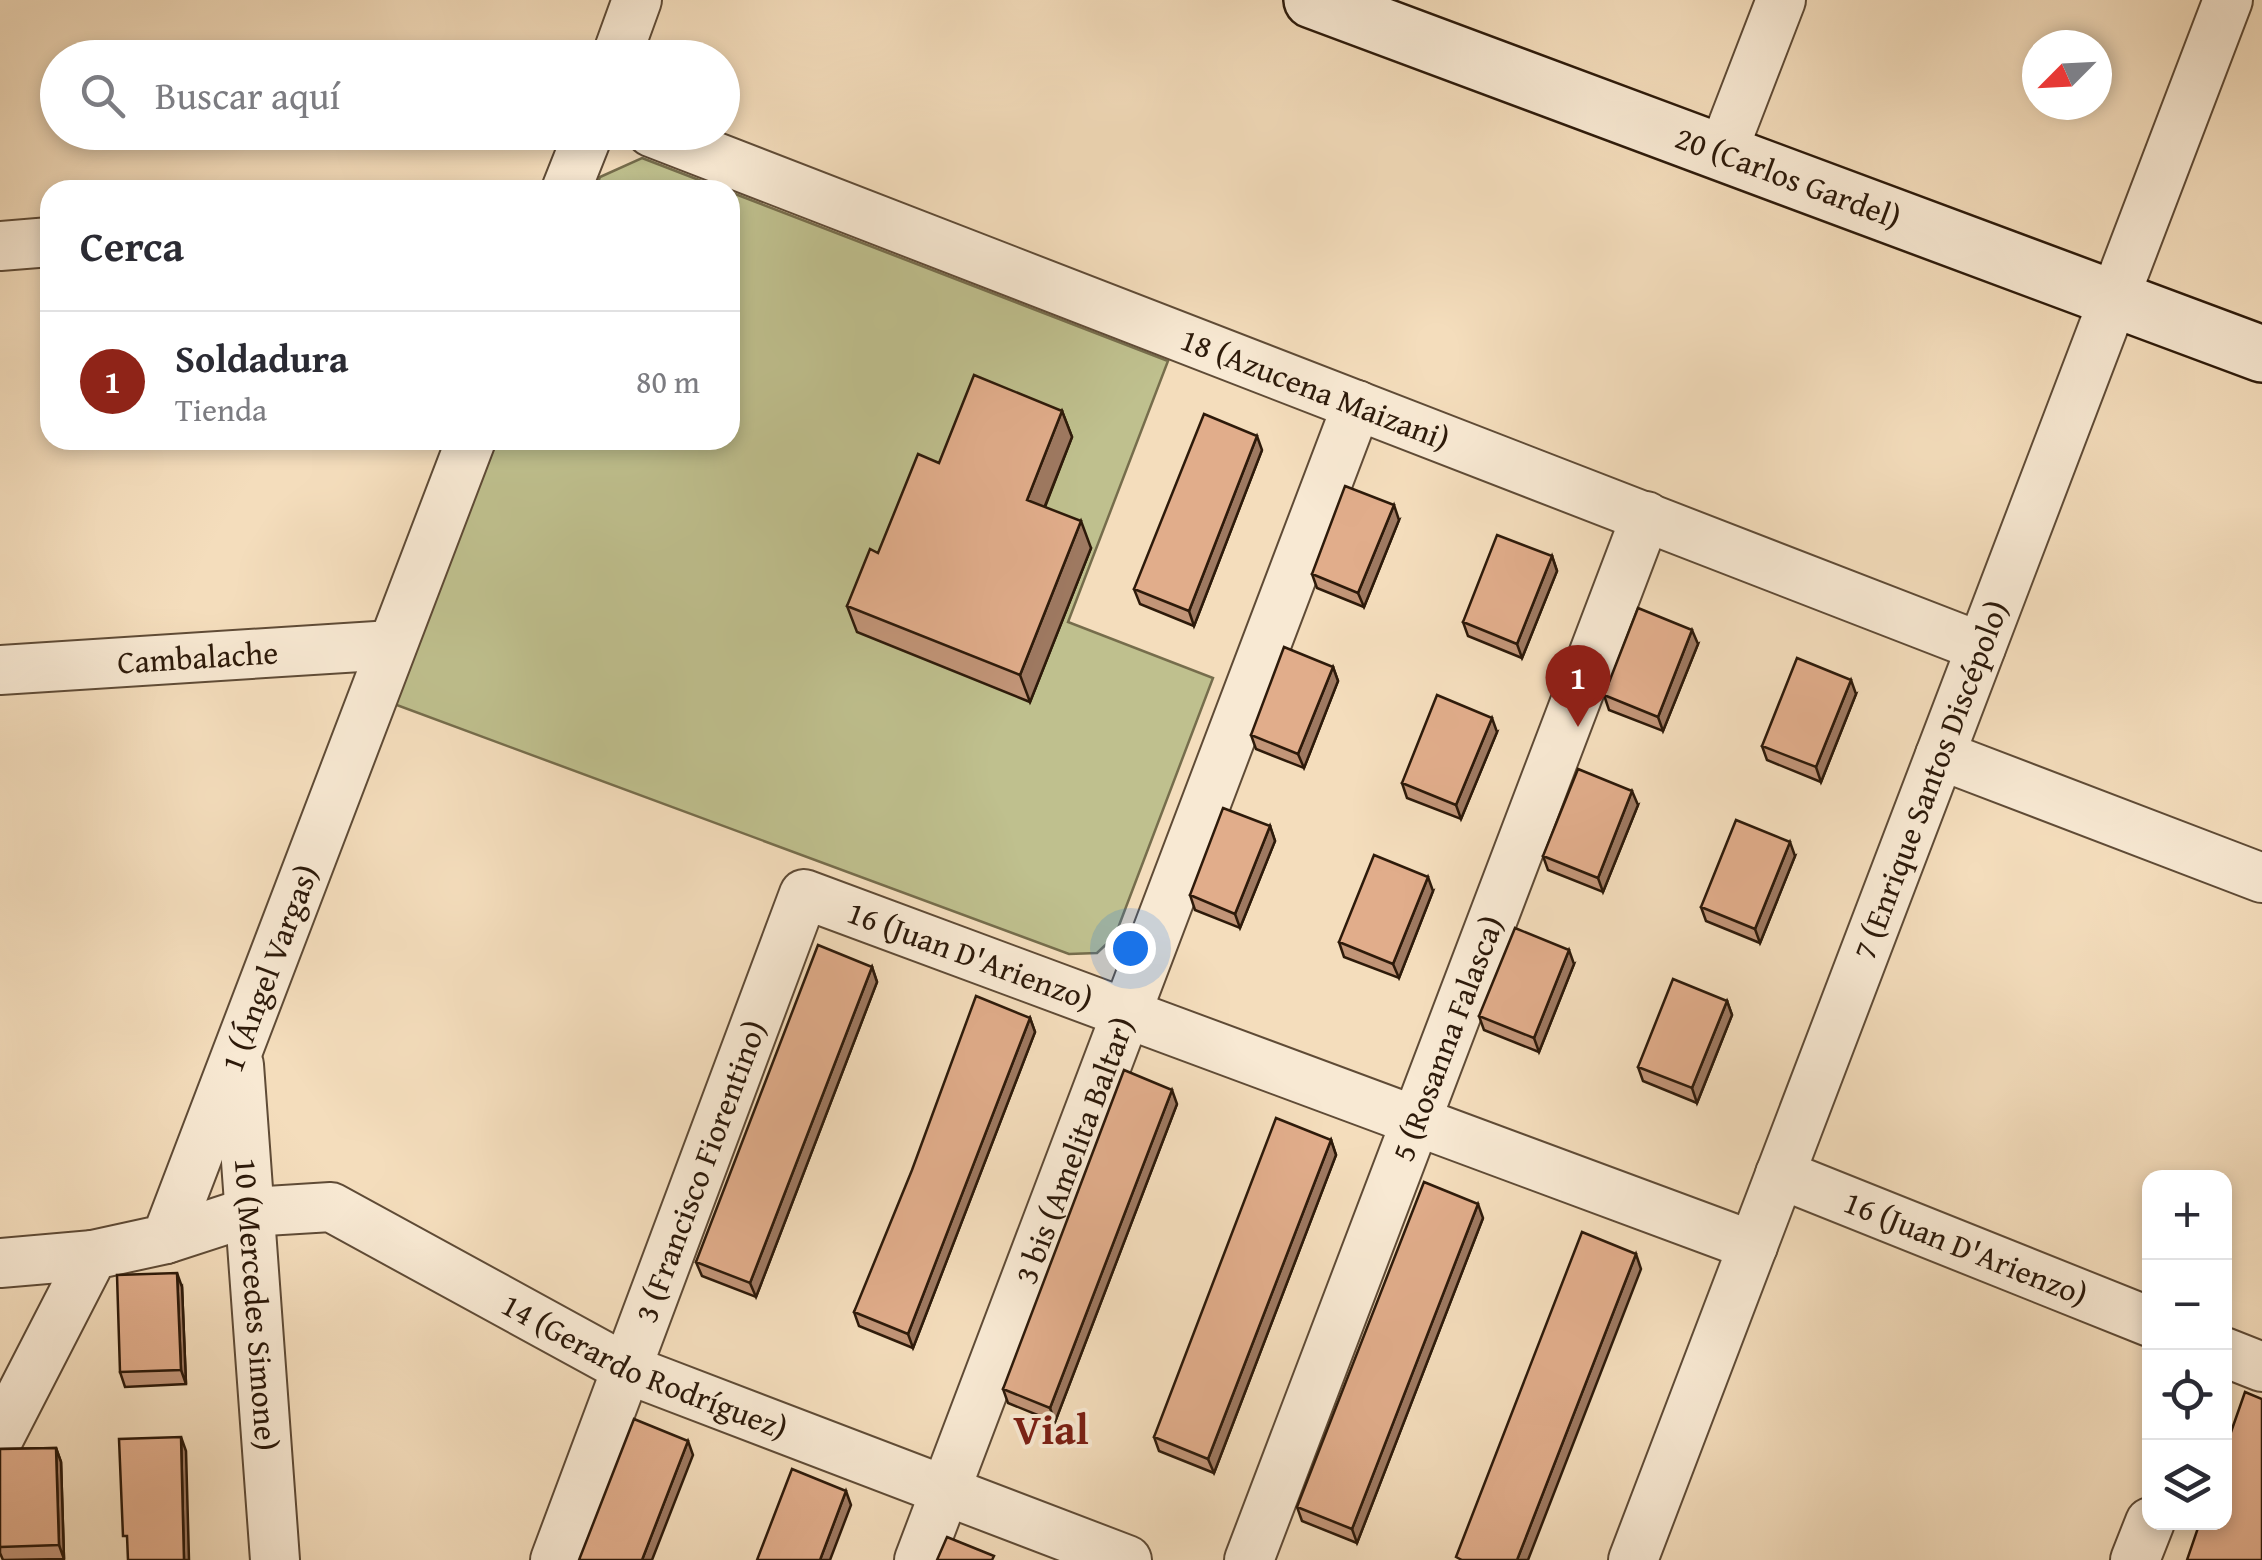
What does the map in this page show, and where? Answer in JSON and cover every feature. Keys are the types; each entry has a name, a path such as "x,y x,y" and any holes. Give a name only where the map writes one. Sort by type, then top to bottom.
{"street":[{"path":"623,40 637,0"},
{"name":"20 (Carlos Gardel)","path":"1312,0 2262,354"},
{"path":"1722,152 1781,0"},
{"name":"7 (Enrique Santos Discépolo)","path":"1633,1560 2228,0"},
{"path":"570,180 581,150"},
{"name":"18 (Azucena Maizani)","path":"697,150 1981,647"},
{"path":"0,246 40,243"},
{"name":"3 bis (Amelita Baltar)","path":"919,1560 1356,405"},
{"name":"1 (Ángel Vargas)","path":"166,1239 467,450"},
{"name":"5 (Rosanna Falasca)","path":"1249,1560 1646,516"},
{"name":"Cambalache","path":"0,670 392,646"},
{"path":"1940,755 2262,878"},
{"name":"16 (Juan D'Arienzo)","path":"804,894 1753,1246"},
{"name":"3 (Francisco Fiorentino)","path":"556,1560 804,894"},
{"name":"10 (Mercedes Simone)","path":"238,1049 275,1560"},
{"name":"16 (Juan D'Arienzo)","path":"1780,1174 2142,1319"},
{"name":"14 (Gerardo Rodríguez)","path":"166,1239 249,1212 331,1207 627,1369 1127,1560"},
{"path":"0,1263 93,1255 166,1239"},
{"path":"0,1436 93,1255"},
{"path":"2232,1355 2262,1367"},
{"path":"2135,1560 2147,1530"}],"green space":[{"path":"642,158 699,180 599,180"},
{"path":"740,196 1168,361 1068,622 1213,678 1115,936 1097,953 1069,954 394,704 493,450 740,450"}],"building":[{"path":"974,375 1062,411 1027,500 1081,521 1020,675 847,606 870,549 878,553 918,454 939,463"},
{"path":"1204,414 1257,436 1189,611 1134,589"},
{"path":"1345,486 1394,505 1358,593 1312,574"},
{"path":"1497,535 1552,556 1517,644 1463,622"},
{"path":"1638,608 1692,630 1658,717 1604,695"},
{"path":"1284,647 1333,667 1298,754 1251,735"},
{"path":"1797,658 1851,680 1816,767 1762,746"},
{"path":"1437,695 1492,718 1456,805 1402,783"},
{"path":"1578,769 1632,791 1598,878 1543,856"},
{"path":"1223,808 1270,826 1235,914 1190,895"},
{"path":"1736,820 1790,842 1755,929 1701,907"},
{"path":"1374,855 1428,877 1393,964 1339,942"},
{"path":"1515,928 1569,950 1534,1038 1479,1016"},
{"path":"818,945 872,967 750,1283 696,1262"},
{"path":"1673,979 1727,1001 1692,1088 1638,1067"},
{"path":"976,996 1030,1018 908,1334 854,1312"},
{"path":"1124,1070 1172,1090 1050,1408 1003,1389"},
{"path":"1276,1118 1331,1140 1208,1459 1154,1437"},
{"path":"1424,1182 1478,1204 1352,1529 1297,1507"},
{"path":"1582,1232 1636,1254 1517,1560 1462,1560 1456,1557"},
{"path":"177,1273 181,1370 120,1372 117,1275"},
{"path":"2245,1392 2262,1399 2262,1560 2187,1560 2197,1530 2232,1530 2232,1429"},
{"path":"634,1419 688,1441 642,1560 579,1560"},
{"path":"181,1437 184,1560 128,1560 127,1536 123,1536 119,1439"},
{"path":"56,1448 59,1545 0,1547 0,1449"},
{"path":"792,1469 846,1491 820,1560 757,1560"},
{"path":"947,1537 994,1556 992,1560 937,1560"}],"place":[{"name":"Soldadura","path":"1578,727"}],"district":[{"name":"Vial","path":"1051,1429"}]}
